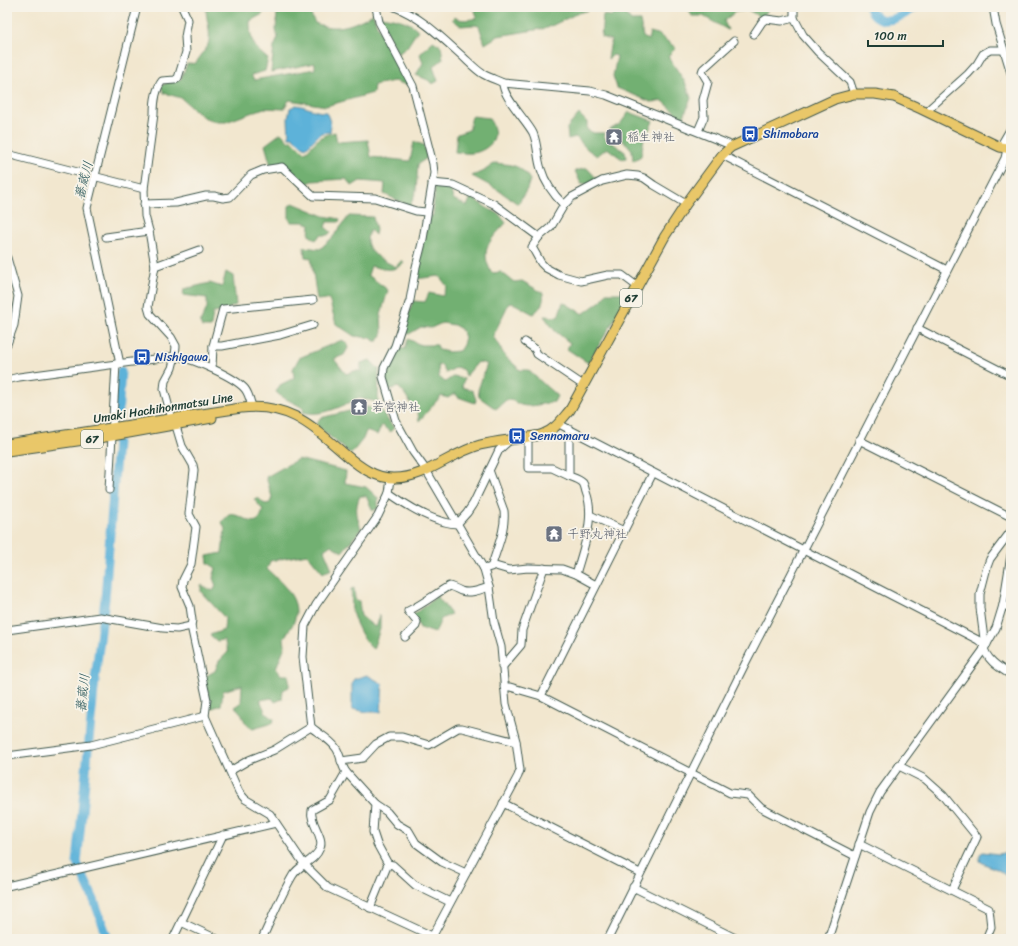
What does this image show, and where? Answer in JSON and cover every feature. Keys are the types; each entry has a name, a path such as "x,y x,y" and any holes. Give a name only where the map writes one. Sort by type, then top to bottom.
{"main road":[{"name":"Umaki Hachihonmatsu Line","path":"7,451 252,407 270,408 297,417 312,426 363,469 391,479 409,478 479,445 543,434 559,424 570,410 638,287 664,236 722,155 730,147 835,99 854,94 875,94 894,97 928,112 1007,153"},
{"name":"Umaki Hachihonmatsu Line","path":"7,444 100,430 112,431"}],"street":[{"path":"109,490 112,431 118,364 87,208 96,177 137,7"},
{"path":"182,7 188,20 184,37 186,52 178,78 175,80 162,82 159,86 154,102 154,114 144,189 144,204 154,266 148,307 150,314 171,337 176,346 172,368 165,381 164,389 182,446 194,470 189,514 196,527 191,564 183,580 182,587 190,606 191,626 207,700 205,716 239,792 245,799 270,814 304,864 328,888 432,938 520,770 516,742 506,704 501,647 494,622 489,587 484,569 426,470 413,452 396,421 383,377 384,368 395,346 410,300 423,239 434,164 417,98 407,74 393,50 380,22 376,7"},
{"path":"395,7 414,16 435,31 484,75 504,83 590,91 606,95 698,131 728,144 730,147"},
{"path":"794,7 794,18 803,34 818,52 850,82 854,94"},
{"path":"993,7 996,24 1011,73"},
{"path":"754,34 762,22 766,19 782,21 794,18"},
{"path":"698,131 704,117 703,100 708,82 702,72 703,68 734,41"},
{"path":"928,112 930,108 968,74 983,54 990,50 1004,50"},
{"path":"504,83 503,86 509,98 533,134 541,170 553,193 564,205"},
{"path":"608,939 803,550 1007,153 1011,128"},
{"path":"7,154 144,189"},
{"path":"722,155 947,270"},
{"path":"144,204 176,203 206,196 224,198 230,197 251,175 263,170 282,167 313,196 375,198 416,211 426,212"},
{"path":"638,287 622,275 608,275 581,281 559,275 541,263 532,247 539,237 551,227 564,205 579,192 602,181 632,175 644,178 686,204"},
{"path":"432,183 453,184 494,204 539,237"},
{"path":"106,237 149,231"},
{"path":"154,266 199,250"},
{"path":"7,258 18,296 14,325 7,344"},
{"path":"212,368 213,346 223,309 314,300"},
{"path":"213,346 222,346 280,335 313,325"},
{"path":"916,328 1011,376"},
{"path":"525,342 535,349 537,354 583,385"},
{"path":"7,380 175,356 212,368 244,388 248,394 252,407"},
{"path":"559,424 978,640 985,646"},
{"path":"569,476 570,431"},
{"path":"528,437 528,468 552,468 577,479 583,484 590,500 590,515 586,541 576,574"},
{"path":"389,493 409,506 449,524 457,524 473,504 500,450 510,440"},
{"path":"859,440 1011,517"},
{"path":"484,569 491,567 492,565 503,526 504,516 504,511 489,470"},
{"path":"541,696 653,473"},
{"path":"391,479 389,493 378,516 316,605 305,626 303,657 311,727 330,741 337,749 342,767 346,772 375,804 387,812 397,824 409,831 416,843 442,862 466,873"},
{"path":"590,515 624,531"},
{"path":"1011,531 990,559 986,567 980,594 985,654 998,667 1011,675"},
{"path":"828,939 870,812 880,792 985,646 996,628 1003,605 1011,555"},
{"path":"492,565 509,570 544,568 562,569 576,574 596,585"},
{"path":"502,666 521,645 522,630 544,568"},
{"path":"405,637 416,626 417,622 408,612 423,604 439,591 449,586 469,592 489,587"},
{"path":"1003,605 1009,607 1011,611"},
{"path":"7,630 103,617 163,628 177,629 191,626"},
{"path":"504,687 510,687 541,696 730,793 748,794 761,808 855,856"},
{"path":"7,756 89,745 205,716"},
{"path":"230,771 249,760 274,750 311,727"},
{"path":"341,761 363,758 376,744 389,737 402,737 429,745 458,728 516,742"},
{"path":"899,766 926,779 943,795 977,837 952,890"},
{"path":"262,939 293,874 311,860 320,849 321,845 311,815 312,810 330,800 346,772"},
{"path":"503,803 640,873"},
{"path":"375,804 373,832 377,844 388,864 393,865 415,885 450,902"},
{"path":"7,886 276,823"},
{"path":"172,939 223,835"},
{"path":"859,844 989,909 991,927 986,939"},
{"path":"370,908 388,864"},
{"path":"633,887 737,939"},
{"path":"181,922 217,939"}],"green space":[{"path":"208,7 261,7 263,14 250,21 251,33 253,43 268,59 265,71 251,75 254,80 315,69 315,63 271,72 274,47 278,38 276,30 277,13 270,7 306,7 315,23 331,27 352,24 373,14 388,48 403,71 410,86 394,81 374,85 373,93 326,106 289,100 284,109 264,108 226,122 217,122 203,117 181,98 164,93 161,86 181,79 187,64 196,63 206,49 209,42 209,28 206,14 206,9"},
{"path":"474,7 592,7 589,10 578,13 547,28 498,36 485,44 479,26 461,26 452,19 454,17 465,20 477,18"},
{"path":"687,7 770,7 762,18 748,10 735,12 724,21 728,30 703,16 692,16"},
{"path":"621,9 631,21 640,21 643,37 648,40 650,32 658,34 676,48 668,56 685,82 691,98 683,119 663,101 651,102 617,88 613,76 617,56 613,55 608,59 611,40 601,37 603,15 612,16"},
{"path":"380,16 405,22 418,30 407,47 398,54 384,28"},
{"path":"433,41 441,46 443,59 433,67 438,81 432,84 428,80 416,75 423,63 420,54"},
{"path":"629,112 653,121 644,138 641,156 633,161 632,150 627,144 609,130 620,124"},
{"path":"579,114 587,122 587,130 594,133 605,133 604,137 625,152 626,158 622,159 607,148 597,156 587,149 576,137 568,139 567,128"},
{"path":"472,116 489,118 494,129 493,140 488,146 475,153 455,152 457,134 469,130"},
{"path":"335,132 337,142 368,140 371,157 410,161 414,142 424,145 427,158 418,164 416,191 410,206 384,194 385,183 360,181 352,186 346,179 312,181 304,186 282,166 271,166 265,145 281,133 289,142 292,140 304,152 322,137"},
{"path":"495,163 515,166 523,171 530,180 527,189 518,204 498,190 472,176 484,171"},
{"path":"587,168 598,180 588,185 581,184 575,171"},
{"path":"435,186 450,187 453,199 467,206 471,197 499,214 506,223 488,245 486,258 488,265 492,273 501,272 514,282 522,281 543,293 543,302 540,308 533,314 515,304 509,303 493,336 505,356 520,370 528,370 557,396 554,402 525,406 506,400 496,409 479,397 478,390 487,364 478,362 466,376 463,370 457,367 446,373 441,365 438,365 439,377 445,382 454,376 464,379 462,387 473,391 476,400 475,403 458,397 455,393 448,398 441,396 419,421 418,413 401,390 398,387 389,390 385,378 386,368 396,347 405,349 408,339 421,345 437,345 439,350 448,352 459,351 463,345 465,337 461,329 454,325 442,323 431,328 421,327 409,334 403,331 413,301 425,302 429,293 443,296 447,286 439,276 416,279 428,216 433,216"},
{"path":"293,203 324,216 340,219 339,222 327,222 325,227 331,232 328,235 320,235 316,240 309,235 310,224 303,222 291,222 289,219 289,206"},
{"path":"349,216 373,217 376,230 375,235 370,230 367,237 370,249 377,256 396,267 402,260 404,263 396,268 392,269 371,266 368,275 388,290 381,314 382,335 378,341 374,341 371,338 354,336 336,324 329,299 317,300 311,258 305,257 304,247 320,249 333,237"},
{"path":"226,272 233,276 236,305 221,312 213,313 211,327 202,327 200,323 207,308 207,298 183,295 184,289 210,283 222,287"},
{"path":"625,286 632,291 588,363 567,349 570,343 555,331 544,316 558,317 563,302 583,314 602,300 606,293 621,293"},
{"path":"342,340 347,343 348,348 344,355 334,359 346,374 354,371 361,371 361,363 370,360 379,369 378,402 358,398 331,410 310,413 303,412 304,409 276,392 280,385 294,378 293,369 299,358"},
{"path":"366,407 380,409 394,428 390,432 382,425 377,435 366,431 363,439 351,454 316,425 320,418"},
{"path":"298,459 346,471 345,483 366,487 378,498 378,508 373,511 366,496 360,496 358,501 357,516 361,529 342,552 331,545 324,550 332,569 323,573 307,554 270,561 267,569 290,593 296,607 296,615 293,624 284,638 285,646 276,668 281,675 289,675 289,687 283,690 282,699 275,702 272,698 260,700 266,713 274,719 273,723 253,729 249,727 235,707 241,703 242,685 223,691 221,705 210,709 209,696 204,677 215,671 219,661 228,652 224,640 217,641 210,635 224,630 225,618 201,592 201,585 213,591 216,586 213,578 216,568 208,563 207,556 222,553 225,529 222,522 229,515 239,516 253,522 257,521 263,510 254,499 258,498 265,504 270,503 272,497 266,477"},
{"path":"354,588 355,599 359,601 361,616 376,628 380,615 380,629 373,649 363,637 353,615 351,589"},
{"path":"437,596 451,614 441,619 435,633 420,628 413,615"}],"water":[{"path":"296,105 326,112 330,122 330,132 321,133 306,148 293,137 289,137 288,119 290,108"},
{"path":"367,675 383,684 381,712 367,712 352,709 352,682 354,679"},
{"path":"983,852 998,854 1008,852 1011,853 1011,878 980,861 980,854"}],"waterway":[{"path":"869,7 873,14 887,20 897,18 916,7"},
{"name":"蕃蔵川","path":"118,417 121,371"},
{"name":"蕃蔵川","path":"108,939 94,900 77,863 95,679 105,599 117,443"},
{"path":"1006,939 1011,931"}],"place":[{"name":"Shimobara","path":"750,134"},
{"name":"稲生神社","path":"614,137"},
{"name":"Nishigawa","path":"142,357"},
{"name":"若宮神社","path":"359,407"},
{"name":"Sennomaru","path":"517,436"},
{"name":"千野丸神社","path":"554,534"}]}
